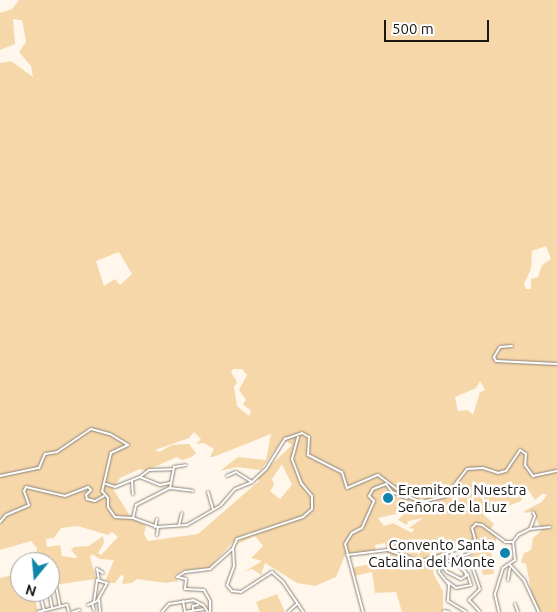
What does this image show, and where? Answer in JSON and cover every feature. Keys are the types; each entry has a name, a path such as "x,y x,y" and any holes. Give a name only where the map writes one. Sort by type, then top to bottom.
{"street":[{"path":"512,346 500,347 494,357 496,361 557,364"},
{"path":"0,476 39,468 45,454 57,452 93,429 121,439 128,445 111,453 106,484 102,491 114,516 133,518 157,527 187,525 225,502 235,489 252,482 270,464 285,439 298,437 302,433 308,435 307,454 342,472 347,488 377,476 410,498"},
{"path":"210,612 204,590 185,589 187,579 177,576 185,572 210,569 233,548 236,540 243,536 303,517 312,509 312,496 301,483 292,462 298,437"},
{"path":"363,612 345,544 352,533 361,529 374,501 369,498 371,490 386,484 392,492 410,498 425,502 441,499 467,469 503,473 511,466 520,450 526,454 526,468 533,476 557,471"},
{"path":"106,484 114,488 140,477 149,470 173,469 186,465"},
{"path":"170,488 173,469"},
{"path":"227,476 236,472 252,482"},
{"path":"140,477 160,485 170,483"},
{"path":"132,481 133,494"},
{"path":"391,484 392,492"},
{"path":"0,522 6,515 29,505 24,491 26,487 65,496 88,487 91,490 86,495 87,499 95,501 104,496"},
{"path":"133,518 136,505 170,488 192,491"},
{"path":"208,492 213,509"},
{"path":"530,529 535,516 533,512"},
{"path":"179,525 182,513"},
{"path":"157,519 157,535"},
{"path":"347,555 388,550 419,561 471,544 475,539 472,528 476,524 505,542 513,542"},
{"path":"508,580 510,567 515,560 513,542 518,536 530,529 550,527"},
{"path":"233,548 235,564 227,583 230,590 244,591 272,572 284,582 303,612"},
{"path":"449,561 471,553"},
{"path":"445,554 443,567 454,578 464,579 464,568"},
{"path":"445,560 465,563 476,572 480,589 468,600 478,612"},
{"path":"445,560 439,572 448,585 450,604 466,612"},
{"path":"445,580 456,588 468,588 471,581 464,568 455,562"},
{"path":"499,612 496,605 498,579 503,568 510,567"},
{"path":"510,567 524,580 539,612"},
{"path":"94,610 95,602 93,595 99,581 97,569 103,573"},
{"path":"95,602 107,583 99,581"},
{"path":"88,605 100,600 100,612"},
{"path":"162,612 167,605 183,601 197,601 210,612"},
{"path":"183,601 185,612 203,609"},
{"path":"196,611 197,601"},
{"path":"42,602 44,610"},
{"path":"51,602 52,612"},
{"path":"59,602 60,606"},
{"path":"288,612 297,603"},
{"path":"515,604 518,612"},
{"path":"38,612 68,605 69,612"},
{"path":"196,611 193,606 198,605"},
{"path":"74,612 80,610"},
{"path":"444,611 449,612"}],"shaded area":[{"path":"19,0 557,0 557,612 539,612 533,601 526,564 521,562 524,553 531,550 533,538 541,531 534,511 525,513 524,511 542,502 547,494 542,494 535,500 529,491 525,490 521,501 484,515 494,524 490,530 496,537 496,546 491,550 494,574 483,575 481,567 468,558 475,552 462,542 436,559 433,573 443,591 443,612 402,612 396,592 375,593 372,572 354,576 352,568 378,562 380,569 390,567 385,543 375,545 376,551 345,555 336,577 315,586 297,583 265,563 261,575 252,569 244,572 262,561 251,558 263,546 255,536 235,545 252,531 234,541 209,568 184,570 175,575 178,581 166,583 137,579 132,583 122,584 124,576 121,575 115,583 109,583 106,579 114,560 100,559 92,554 90,557 96,579 61,584 60,552 36,552 37,548 31,541 0,550 0,63 11,61 33,77 31,66 19,52 26,42 22,20 13,19 15,44 0,50 0,13 12,9","holes":["546,246 551,259 542,265 538,277 531,279 531,289 526,289 524,284 531,269 532,251","119,252 132,274 120,285 115,279 104,286 96,261","233,369 242,369 247,375 239,390 246,400 243,404 251,411 249,416 237,406 234,387 237,382 231,372","480,381 485,390 480,392 473,415 468,410 458,411 455,397 476,388","194,432 201,439 196,444 204,443 214,449 210,457 213,457 271,434 266,460 238,457 220,471 237,467 261,470 283,439 292,445 258,477 259,481 198,534 148,541 144,534 146,525 132,519 113,489 120,478 140,469 145,471 177,457 182,460 192,457 196,453 189,444 172,445 159,452 155,450 189,438","282,464 292,485 280,499 270,491 274,485 272,479","414,503 417,505 410,507 398,520 407,525 408,521 423,518 409,528 414,529 412,533 393,523 384,526 378,518 396,514","78,526 108,535 112,532 118,537 101,555 98,553 104,543 103,536 89,546 74,547 71,550 77,557 75,558 62,556 60,545 47,547 46,539 54,538 61,528"]},
{"path":"10,576 10,602 36,602 38,612 0,612 0,578"},
{"path":"277,594 285,612 260,612 256,602"}],"place":[{"name":"Eremitorio Nuestra Señora de la Luz","path":"388,498"},
{"name":"Convento Santa Catalina del Monte","path":"505,553"}]}
